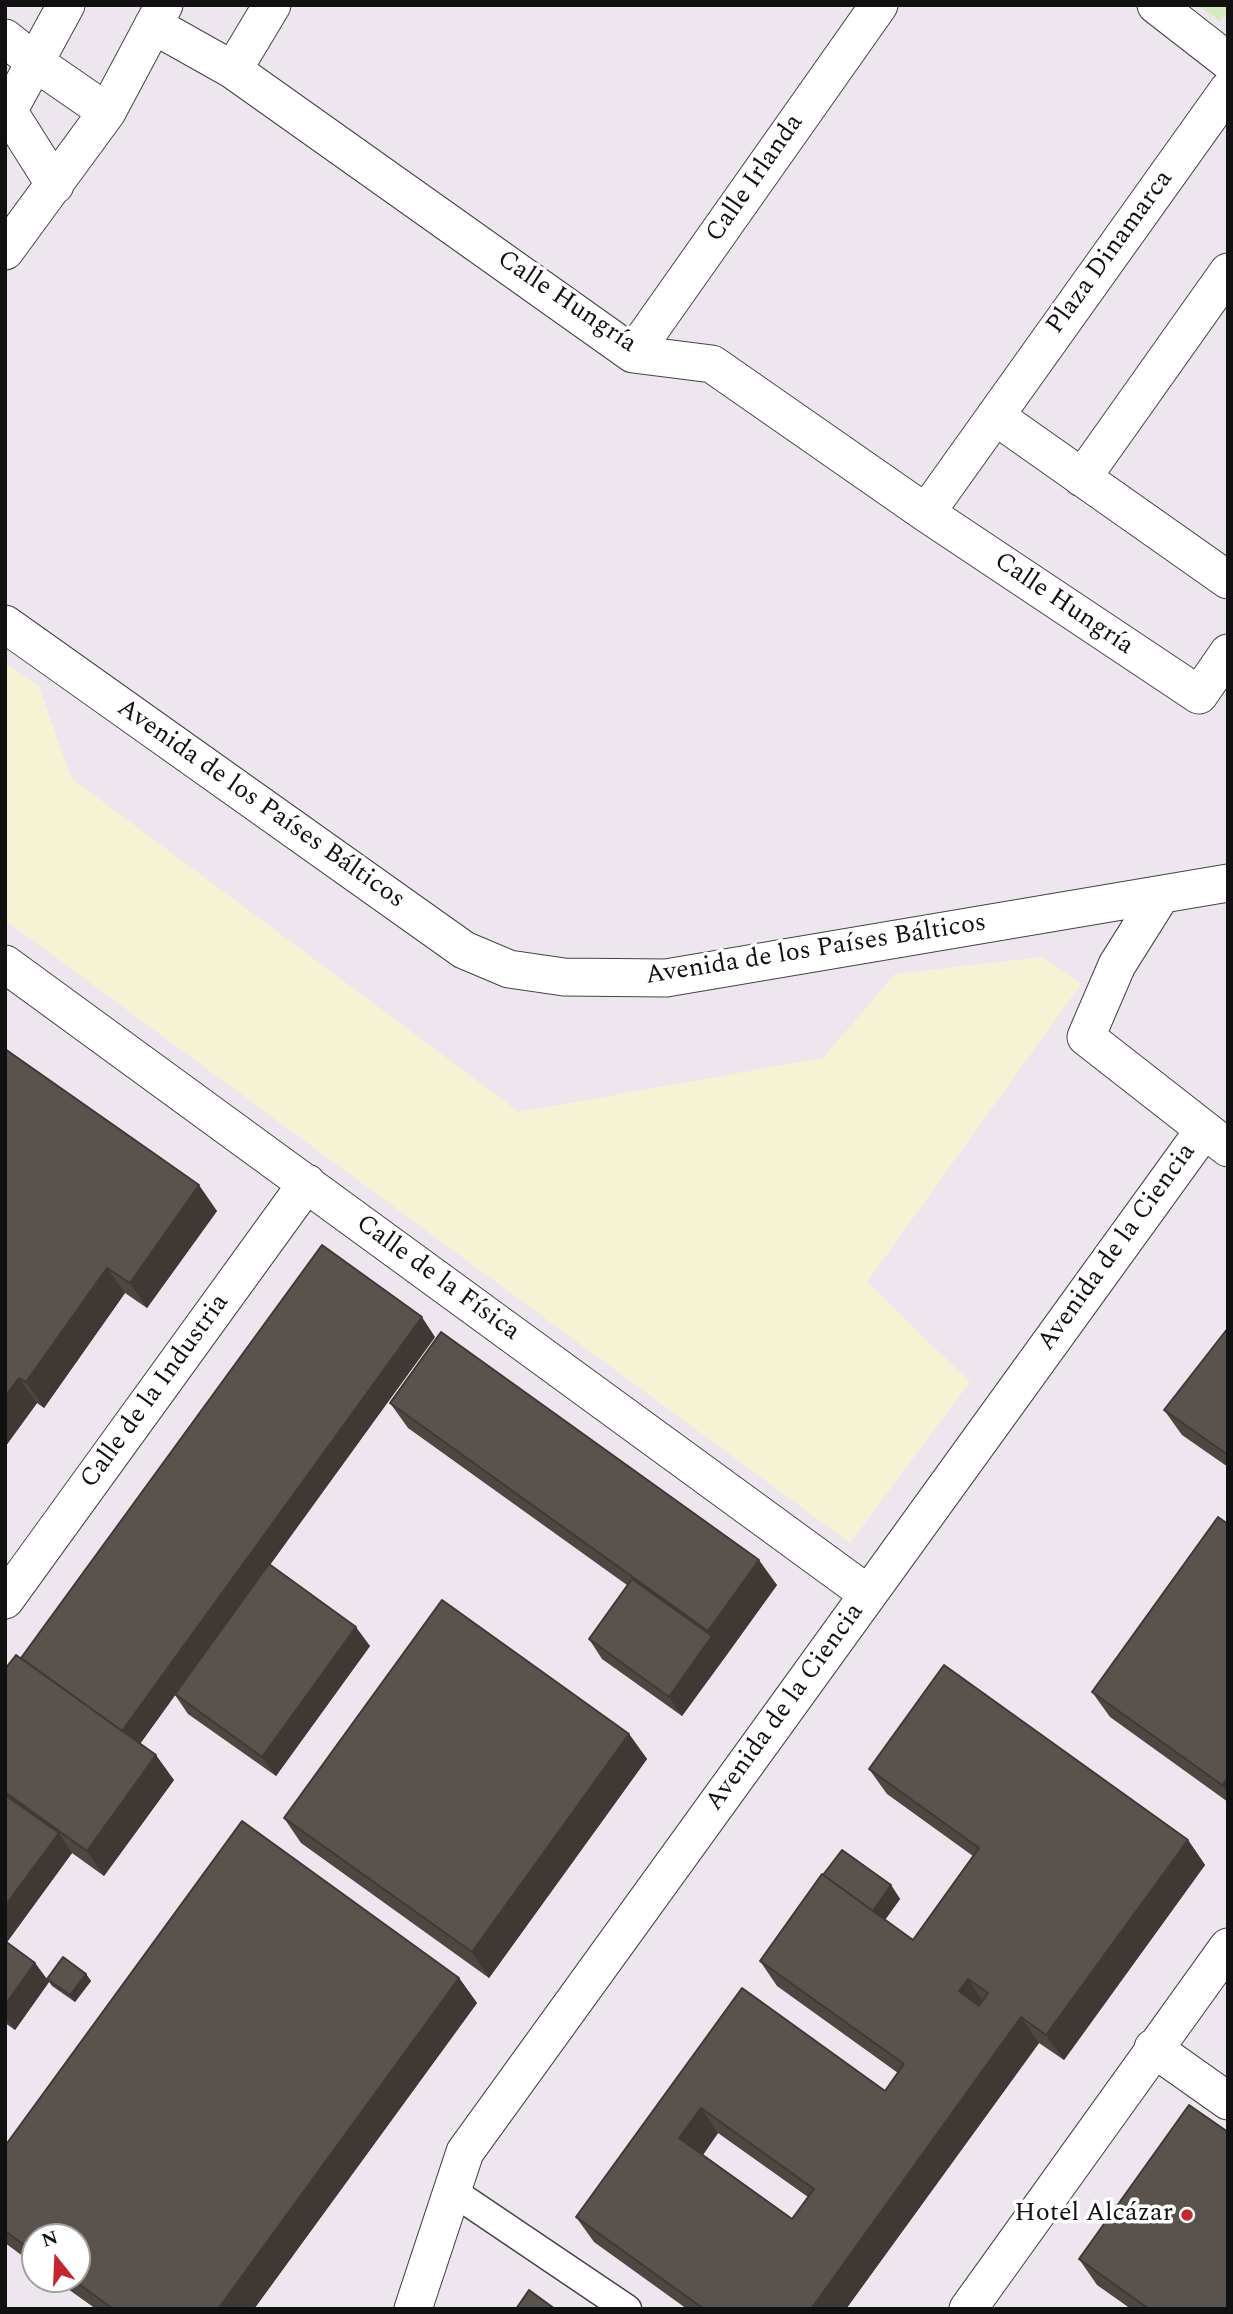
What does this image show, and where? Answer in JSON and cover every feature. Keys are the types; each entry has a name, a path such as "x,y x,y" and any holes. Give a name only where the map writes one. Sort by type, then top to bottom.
{"street":[{"path":"55,185 7,111 66,5"},
{"path":"233,70 272,5"},
{"name":"Calle Irlanda","path":"633,354 879,5"},
{"path":"1156,5 1226,63"},
{"path":"5,251 107,112 158,15"},
{"name":"Calle Hungría","path":"158,15 633,354 712,364 926,513 1199,695 1228,653"},
{"path":"5,38 107,112"},
{"name":"Plaza Dinamarca","path":"926,513 995,416 1226,63"},
{"path":"1082,478 1228,272"},
{"path":"995,416 1228,580"},
{"name":"Avenida de los Países Bálticos","path":"5,624 464,950 509,969 564,977 666,978 1228,883"},
{"path":"1161,895 1117,965 1086,1037 1216,1139"},
{"name":"Calle de la Física","path":"5,964 869,1594"},
{"name":"Avenida de la Ciencia","path":"413,2309 465,2152 869,1594 1216,1139"},
{"name":"Calle de la Industria","path":"5,1600 307,1183"},
{"path":"968,2309 1228,1947"},
{"path":"1153,2048 1228,2101"},
{"path":"452,2191 626,2309"}],"shaded area":[{"path":"5,5 1228,5 1228,2309 5,2309"},
{"path":"5,662 39,687 71,778 519,1112 823,1058 895,974 1043,957 1081,984 867,1282 970,1382 850,1543 5,920"}],"green space":[{"path":"1198,5 1228,5 1228,11 1220,21"}],"building":[{"path":"5,1049 199,1185 130,1283 107,1268 26,1382 19,1378 5,1397"},
{"path":"322,1245 422,1317 122,1731 21,1658"},
{"path":"1228,1328 1228,1455 1164,1410"},
{"path":"441,1332 759,1560 708,1631 390,1403"},
{"path":"1218,1517 1228,1524 1228,1778 1222,1785 1092,1692"},
{"path":"269,1564 356,1627 262,1757 175,1694"},
{"path":"632,1579 712,1636 669,1697 589,1639"},
{"path":"442,1600 629,1734 472,1952 284,1818"},
{"path":"16,1655 156,1755 87,1851 5,1792 5,1669"},
{"path":"944,1665 1188,1840 1046,2035 1021,2017 811,2309 704,2309 576,2217 742,1988 885,2091 904,2064 760,1961 822,1874 913,1940 979,1848 869,1769","holes":["968,1979 988,1993 979,2006 959,1991","701,2108 814,2189 792,2219 679,2138"]},
{"path":"5,1795 59,1833 5,1906"},
{"path":"242,1821 459,1978 218,2309 113,2309 91,2293 91,2223 21,2223 21,2243 5,2231 5,2146"},
{"path":"842,1850 891,1885 873,1911 823,1875"},
{"path":"5,1941 35,1963 5,2005"},
{"path":"63,1957 86,1974 70,1995 47,1979"},
{"name":"Hotel Alcázar","path":"1189,2105 1228,2132 1228,2309 1149,2309 1079,2259"},
{"path":"529,2290 555,2309 516,2309"}],"place":[{"name":"Hotel Alcázar","path":"1187,2215"}]}
